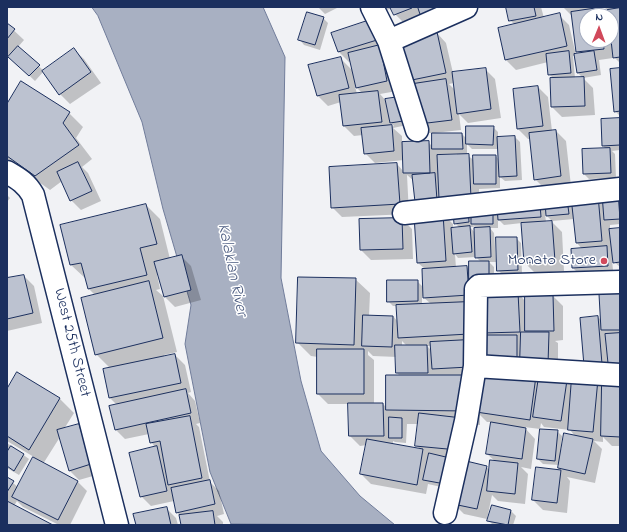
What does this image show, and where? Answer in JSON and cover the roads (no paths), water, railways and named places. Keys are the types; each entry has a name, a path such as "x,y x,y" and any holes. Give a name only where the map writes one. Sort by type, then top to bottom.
{"street":[{"path":"372,7 389,41 417,130"},
{"path":"389,41 466,7"},
{"name":"West 25th Street","path":"7,172 17,177 27,185 33,195 117,525"},
{"path":"404,213 620,189"},
{"path":"445,513 466,421 475,366 476,289 478,286 620,282"},
{"path":"475,366 620,375"}],"water":[{"name":"Kalaklan River","path":"92,7 263,7 285,57 281,278 301,381 321,451 360,496 395,525 231,524 210,472 185,344 191,305 163,209 142,122 98,16"}],"place":[{"name":"Monato Store","path":"604,261"}]}
